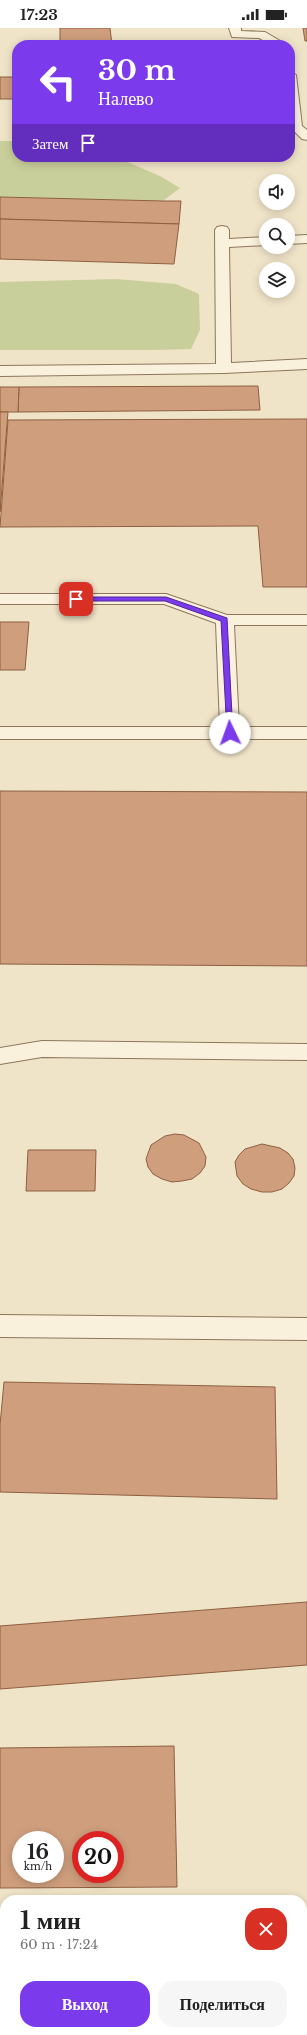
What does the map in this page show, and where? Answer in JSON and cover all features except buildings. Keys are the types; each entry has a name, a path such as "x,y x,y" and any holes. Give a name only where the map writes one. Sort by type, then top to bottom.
{"lane":[{"path":"235,28 236,35 261,34 272,40"},
{"path":"295,118 296,127 307,136"},
{"path":"224,368 222,237 259,240"},
{"path":"295,240 307,239"},
{"path":"0,371 224,368 307,364"},
{"path":"0,599 166,599 225,620 307,620"},
{"path":"225,620 230,733"},
{"path":"0,733 307,733"},
{"path":"0,1056 42,1049 307,1052"},
{"path":"0,1326 307,1329"}],"green space":[{"path":"0,141 12,141 12,162 127,162 160,176 180,188 163,201 0,197"},
{"path":"116,279 176,284 199,294 200,330 191,349 0,350 0,282"}],"route":[{"path":"76,599 166,599 225,620 230,733"}]}
